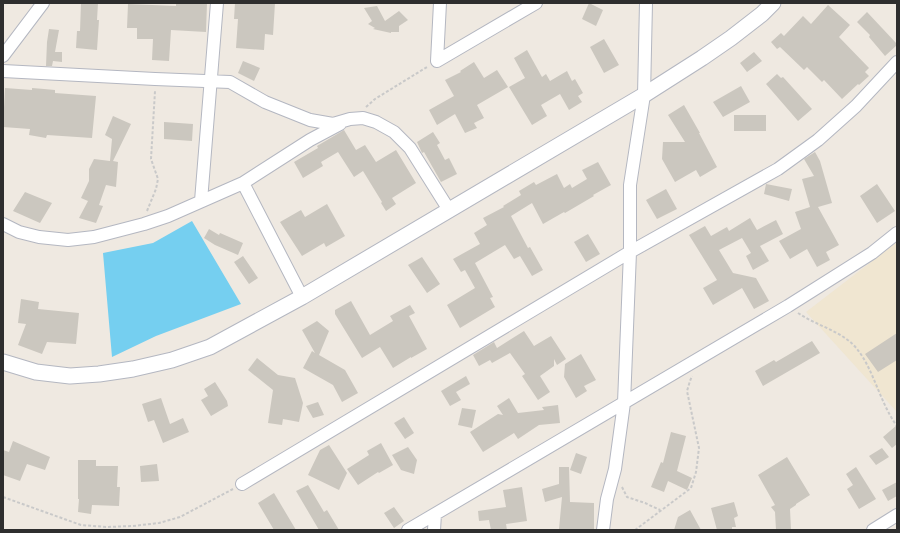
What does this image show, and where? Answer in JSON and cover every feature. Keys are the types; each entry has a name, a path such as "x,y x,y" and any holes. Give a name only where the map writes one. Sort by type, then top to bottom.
{"street":[{"path":"3,56 43,3"},
{"path":"201,202 217,3"},
{"path":"437,61 440,3"},
{"path":"437,61 536,3"},
{"path":"603,530 607,499 615,469 624,403 630,252 630,185 644,95 646,3"},
{"path":"3,362 36,372 70,376 112,372 172,360 210,347 302,297 644,95 731,38 762,14 773,3"},
{"path":"242,484 630,252 778,169 818,140 856,106 897,62"},
{"path":"3,71 230,82 265,102 310,120 333,124 350,119 363,118 376,122 400,137 410,148 449,210"},
{"path":"3,224 19,232 39,237 68,240 94,237 144,224 168,216 243,183 310,140 350,119"},
{"path":"243,183 302,297"},
{"path":"408,530 788,306 872,253 897,233"},
{"path":"434,530 435,514"},
{"path":"873,530 897,515"}],"path":[{"path":"350,119 375,100 437,61"},
{"path":"144,224 148,207 156,189 158,179 151,159 155,79"},
{"path":"788,306 808,320 850,341 861,354 882,400 897,426"},
{"path":"635,530 691,488 696,472 699,448 687,391 694,374"},
{"path":"615,469 620,485 627,497 645,502 660,510"},
{"path":"3,497 81,525 106,527 133,526 159,523 180,517 242,484"}],"shaded area":[{"path":"897,242 897,412 806,312"}],"water":[{"path":"192,221 241,304 156,336 112,357 103,253 153,243"}],"building":[{"path":"81,3 98,3 97,20 99,20 97,50 76,48 77,31 80,31"},
{"path":"176,3 207,3 206,32 171,30 169,61 152,60 153,39 137,39 137,28 127,28 128,4 176,6"},
{"path":"235,3 275,3 273,35 265,34 264,50 236,48 238,19 234,19"},
{"path":"589,3 603,10 596,26 582,19"},
{"path":"828,5 850,25 839,37 869,68 865,72 869,76 842,99 824,80 822,82 807,67 804,70 780,47 777,49 771,42 781,33 784,36 803,16 811,24"},
{"path":"377,6 385,21 399,11 408,20 399,26 399,32 391,33 373,29 375,28 368,24 372,21 364,8"},
{"path":"867,12 897,44 885,56 869,37 870,35 857,22"},
{"path":"49,29 59,30 55,52 62,52 62,62 53,61 52,66 46,66 47,42"},
{"path":"604,39 619,65 604,73 590,47"},
{"path":"527,50 542,77 546,74 550,81 567,71 572,81 575,79 583,93 578,96 582,102 569,110 560,94 541,105 547,116 532,125 509,87 525,78 514,58"},
{"path":"754,52 762,61 747,72 740,63"},
{"path":"243,61 260,68 254,81 238,73"},
{"path":"474,62 484,78 497,70 508,87 477,105 484,118 474,123 477,128 465,133 455,114 437,125 429,110 454,96 445,80 461,72 460,71"},
{"path":"777,74 781,78 783,77 812,109 798,121 766,84"},
{"path":"741,86 750,102 723,117 713,102"},
{"path":"5,88 32,90 32,88 44,89 55,90 55,93 96,96 92,138 47,135 46,138 29,135 30,129 3,127"},
{"path":"684,105 717,167 700,177 696,170 675,182 662,159 663,142 685,142 668,115"},
{"path":"734,115 766,115 766,131 734,131"},
{"path":"113,116 131,124 113,161 118,162 116,187 106,185 99,205 103,206 96,223 79,218 88,201 81,198 89,181 89,169 94,159 110,161 112,139 105,135"},
{"path":"164,122 193,124 192,141 164,139"},
{"path":"344,130 356,150 365,145 376,162 396,150 416,183 392,198 396,204 386,211 363,171 354,177 338,152 321,162 323,166 303,178 294,162"},
{"path":"433,132 440,143 437,145 445,160 449,158 457,174 441,182 424,152 422,153 417,142"},
{"path":"815,152 820,161 832,203 818,207 839,245 826,252 830,260 817,267 807,249 790,259 779,241 801,229 795,212 810,207 802,179 814,176 804,159"},
{"path":"598,162 611,185 593,195 594,196 543,224 532,203 511,216 528,248 530,247 543,270 532,276 520,256 514,259 505,245 475,263 493,297 490,298 495,307 460,328 447,305 475,288 465,270 461,272 453,259 480,244 474,233 487,225 483,218 504,207 503,206 521,195 519,191 534,182 536,185 557,174 564,188 570,184 572,188 587,179 582,170"},
{"path":"766,184 792,189 789,201 764,194"},
{"path":"877,184 895,211 877,223 860,196"},
{"path":"666,189 677,209 657,219 646,200"},
{"path":"25,192 52,203 40,223 13,211"},
{"path":"327,204 345,236 326,247 324,243 302,256 280,222 301,210 305,217"},
{"path":"750,218 757,230 776,220 783,234 760,246 769,261 753,270 746,256 751,253 742,238 719,250 733,273 756,278 769,301 754,309 742,288 713,305 703,288 717,280 689,235 705,226 711,236 727,227 729,231"},
{"path":"209,229 219,235 220,233 243,243 238,255 215,245 204,238"},
{"path":"588,234 600,254 586,262 574,242"},
{"path":"243,256 258,278 249,284 234,262"},
{"path":"422,257 440,284 427,293 408,265"},
{"path":"21,299 39,302 38,309 79,313 76,344 47,342 42,354 18,345 26,324 18,323"},
{"path":"351,301 370,335 393,321 390,316 410,305 415,313 409,316 427,349 393,368 380,347 362,358 335,314 335,310"},
{"path":"317,321 329,331 319,355 345,370 358,393 342,402 333,385 303,368 312,351 315,353 302,330"},
{"path":"524,331 534,346 551,336 566,359 557,365 554,359 554,366 540,376 550,392 538,400 522,376 525,374 510,353 492,363 490,360 479,366 473,355 494,342 497,348"},
{"path":"897,333 897,360 878,372 865,354"},
{"path":"812,341 820,353 763,386 755,371 774,360 776,362"},
{"path":"581,354 596,380 584,386 587,391 576,398 564,377 565,364"},
{"path":"257,358 278,375 295,378 303,403 299,422 283,419 282,425 268,423 273,390 248,370"},
{"path":"466,376 470,384 456,392 461,400 450,406 441,391"},
{"path":"215,382 227,401 228,406 211,416 201,400 208,396 204,389"},
{"path":"161,398 170,424 183,418 189,432 163,443 154,420 148,422 142,404"},
{"path":"509,398 518,413 544,410 542,407 558,405 560,423 539,425 518,439 514,433 483,452 470,432 498,414 503,415 497,406"},
{"path":"318,402 324,415 313,418 306,406"},
{"path":"462,408 476,410 472,428 458,425"},
{"path":"404,417 414,433 405,439 394,423"},
{"path":"897,425 897,444 892,448 883,437"},
{"path":"671,432 686,436 677,471 692,478 687,490 668,481 664,492 651,487 661,462 663,463"},
{"path":"13,441 50,457 45,470 27,464 20,481 3,475 3,450 9,452"},
{"path":"381,443 393,465 379,473 378,472 358,485 347,469 369,455 367,451"},
{"path":"329,445 347,473 339,490 308,475 320,450"},
{"path":"408,447 417,460 414,474 401,470 392,455"},
{"path":"882,448 889,457 876,465 869,456"},
{"path":"576,453 587,457 581,474 570,470"},
{"path":"787,457 810,495 790,509 791,530 776,530 775,512 771,507 775,505 758,475"},
{"path":"78,460 96,460 96,466 118,466 117,487 120,487 119,506 92,505 91,514 78,512"},
{"path":"157,464 159,481 141,482 140,466"},
{"path":"559,467 569,467 570,502 594,503 594,530 559,529 562,497 545,502 542,489 559,484"},
{"path":"856,467 876,499 859,509 847,489 853,485 846,474"},
{"path":"897,482 897,496 888,501 882,490"},
{"path":"308,485 324,512 327,510 339,530 319,530 296,491"},
{"path":"522,487 527,521 506,524 507,530 491,530 489,520 479,521 478,511 506,507 503,490"},
{"path":"274,493 296,530 274,530 258,503"},
{"path":"734,502 738,516 734,518 736,527 732,527 732,530 717,530 711,508"},
{"path":"394,507 404,521 394,528 384,513"},
{"path":"690,510 701,530 674,530 678,517"}]}
